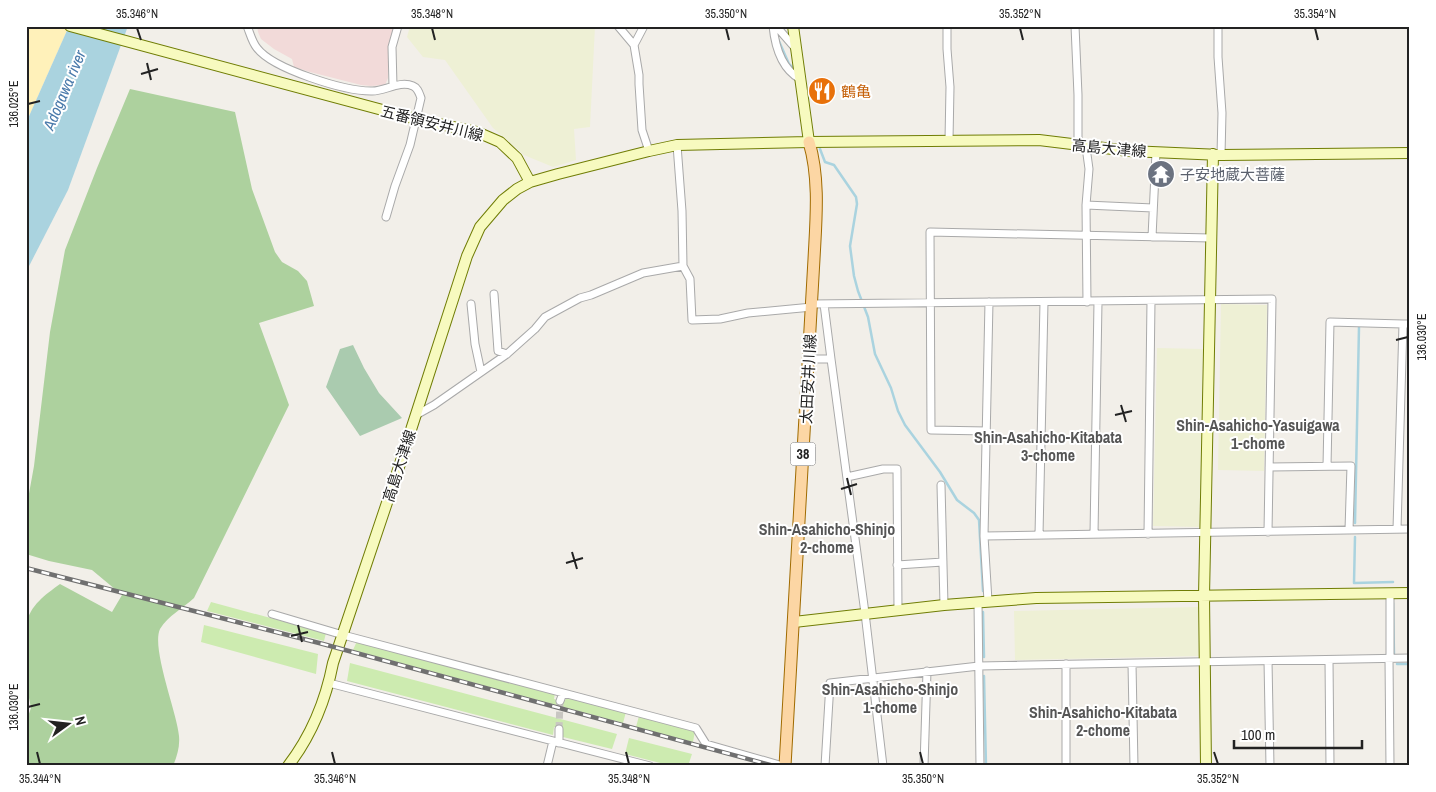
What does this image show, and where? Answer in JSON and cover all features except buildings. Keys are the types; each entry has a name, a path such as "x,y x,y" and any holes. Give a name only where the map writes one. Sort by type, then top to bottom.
{"main road":[{"name":"五番領安井川線","path":"70,26 416,119 477,132 500,142 517,158 530,182"},
{"path":"530,182 677,145 809,142 792,26"},
{"name":"高島大津線","path":"809,142 1039,140 1129,152 1217,154 1410,153"},
{"name":"太田安井川線","path":"784,766 812,306 816,204 813,156 809,142"},
{"path":"1206,766 1205,533 1211,238 1217,154"},
{"name":"高島大津線","path":"288,766 310,734 330,683 334,663 467,256 480,227 503,200 518,188 530,182"},
{"path":"794,622 944,605 1036,598 1410,593"}],"street":[{"path":"247,26 257,48 272,60 302,75 352,90 373,92 405,84 413,86 419,91 421,98 410,145 386,218"},
{"path":"393,86 392,47 398,26"},
{"path":"618,26 634,45 639,75 642,130 649,151"},
{"path":"634,45 644,26"},
{"path":"774,26 796,50"},
{"path":"774,26 777,50 792,74 800,80"},
{"path":"947,26 950,87 949,140"},
{"path":"1074,26 1082,146 1089,169 1086,205 1087,302"},
{"path":"1217,154 1222,113 1218,26"},
{"path":"677,145 682,211 683,266 690,278 692,320 720,319 748,313 824,304 1272,299 1268,532"},
{"path":"1152,237 1156,152"},
{"path":"1086,205 1153,208"},
{"path":"987,431 931,430 930,232 1211,238"},
{"path":"416,415 434,405 507,354 535,329 545,317 580,298 643,273 683,266"},
{"path":"494,294 498,351 507,354"},
{"path":"1148,534 1151,301"},
{"path":"988,601 984,536 989,302"},
{"path":"1039,535 1044,302"},
{"path":"1094,534 1098,302"},
{"path":"471,304 475,344 482,372"},
{"path":"824,304 883,766"},
{"path":"1327,466 1330,322 1407,324 1397,529"},
{"path":"809,360 831,359"},
{"path":"1269,467 1350,466 1349,530"},
{"path":"846,476 883,468 897,469 898,610"},
{"path":"941,485 944,605"},
{"path":"984,536 1410,528"},
{"path":"897,565 943,562"},
{"path":"1390,594 1390,766"},
{"path":"978,602 980,766"},
{"path":"272,614 343,635 696,728 706,744 784,766"},
{"path":"825,766 830,683 979,666 1410,658"},
{"path":"1329,660 1330,766"},
{"path":"1268,661 1270,766"},
{"path":"1066,664 1066,766"},
{"path":"1132,664 1134,766"},
{"path":"924,766 928,672"},
{"path":"330,683 650,766"},
{"path":"560,701 563,693"},
{"path":"547,766 559,729"}],"shaded area":[{"path":"257,26 395,26 388,50 388,78 385,85 361,85 294,67 292,59 261,39"}],"green space":[{"path":"410,26 595,26 590,127 574,129 576,160 553,167 524,155 493,128 445,60 423,57 407,37"},
{"path":"130,89 235,112 252,189 275,252 282,262 298,271 307,281 314,306 259,323 289,405 194,598 171,616 160,629 158,638 159,650 179,736 178,751 173,766 26,766 26,722 31,708 26,683 26,625 31,612 39,601 60,584 112,612 122,595 92,570 26,554 26,510 34,466 50,332 65,250"},
{"path":"1221,304 1267,305 1264,471 1218,470"},
{"path":"353,345 379,393 402,418 360,436 326,387 340,349"},
{"path":"1157,348 1203,349 1200,527 1153,526"},
{"path":"211,602 326,633 324,641 207,611"},
{"path":"1198,607 1199,656 1015,660 1014,611"},
{"path":"204,625 318,654 316,674 201,642"},
{"path":"357,641 555,693 554,699 563,702 568,697 626,712 623,723 353,650"},
{"path":"350,663 617,734 612,749 563,737 563,729 554,727 553,735 347,681"},
{"path":"639,716 695,731 693,742 636,727"},
{"path":"629,738 692,754 688,766 672,766 625,754"}],"sand":[{"path":"26,26 69,26 26,123"}],"water":[{"name":"Adogawa river","path":"69,26 128,26 68,190 26,272 26,123"}],"waterway":[{"path":"778,39 789,64 793,68"},
{"path":"820,149 825,162 834,165 856,197 857,204 850,246 854,276 868,317 875,354 891,388 898,411 905,425 940,472 957,500 974,513 979,520 983,591"},
{"path":"1355,523 1359,327"},
{"path":"1355,537 1354,583 1393,582"},
{"path":"1393,603 1394,655"},
{"path":"983,612 984,657"},
{"path":"1397,664 1410,664"},
{"path":"984,676 986,766"}],"tunnel":[{"path":"559,729 560,701"}],"railway":[{"path":"26,568 323,644 774,766"}],"place":[{"name":"鶴亀","path":"822,91"},
{"name":"子安地蔵大菩薩","path":"1161,174"}],"district":[{"name":"Shin-Asahicho-Yasuigawa 1-chome","path":"1258,434"},
{"name":"Shin-Asahicho-Kitabata 3-chome","path":"1048,446"},
{"name":"Shin-Asahicho-Shinjo 2-chome","path":"827,538"},
{"name":"Shin-Asahicho-Shinjo 1-chome","path":"890,698"},
{"name":"Shin-Asahicho-Kitabata 2-chome","path":"1103,721"}]}
